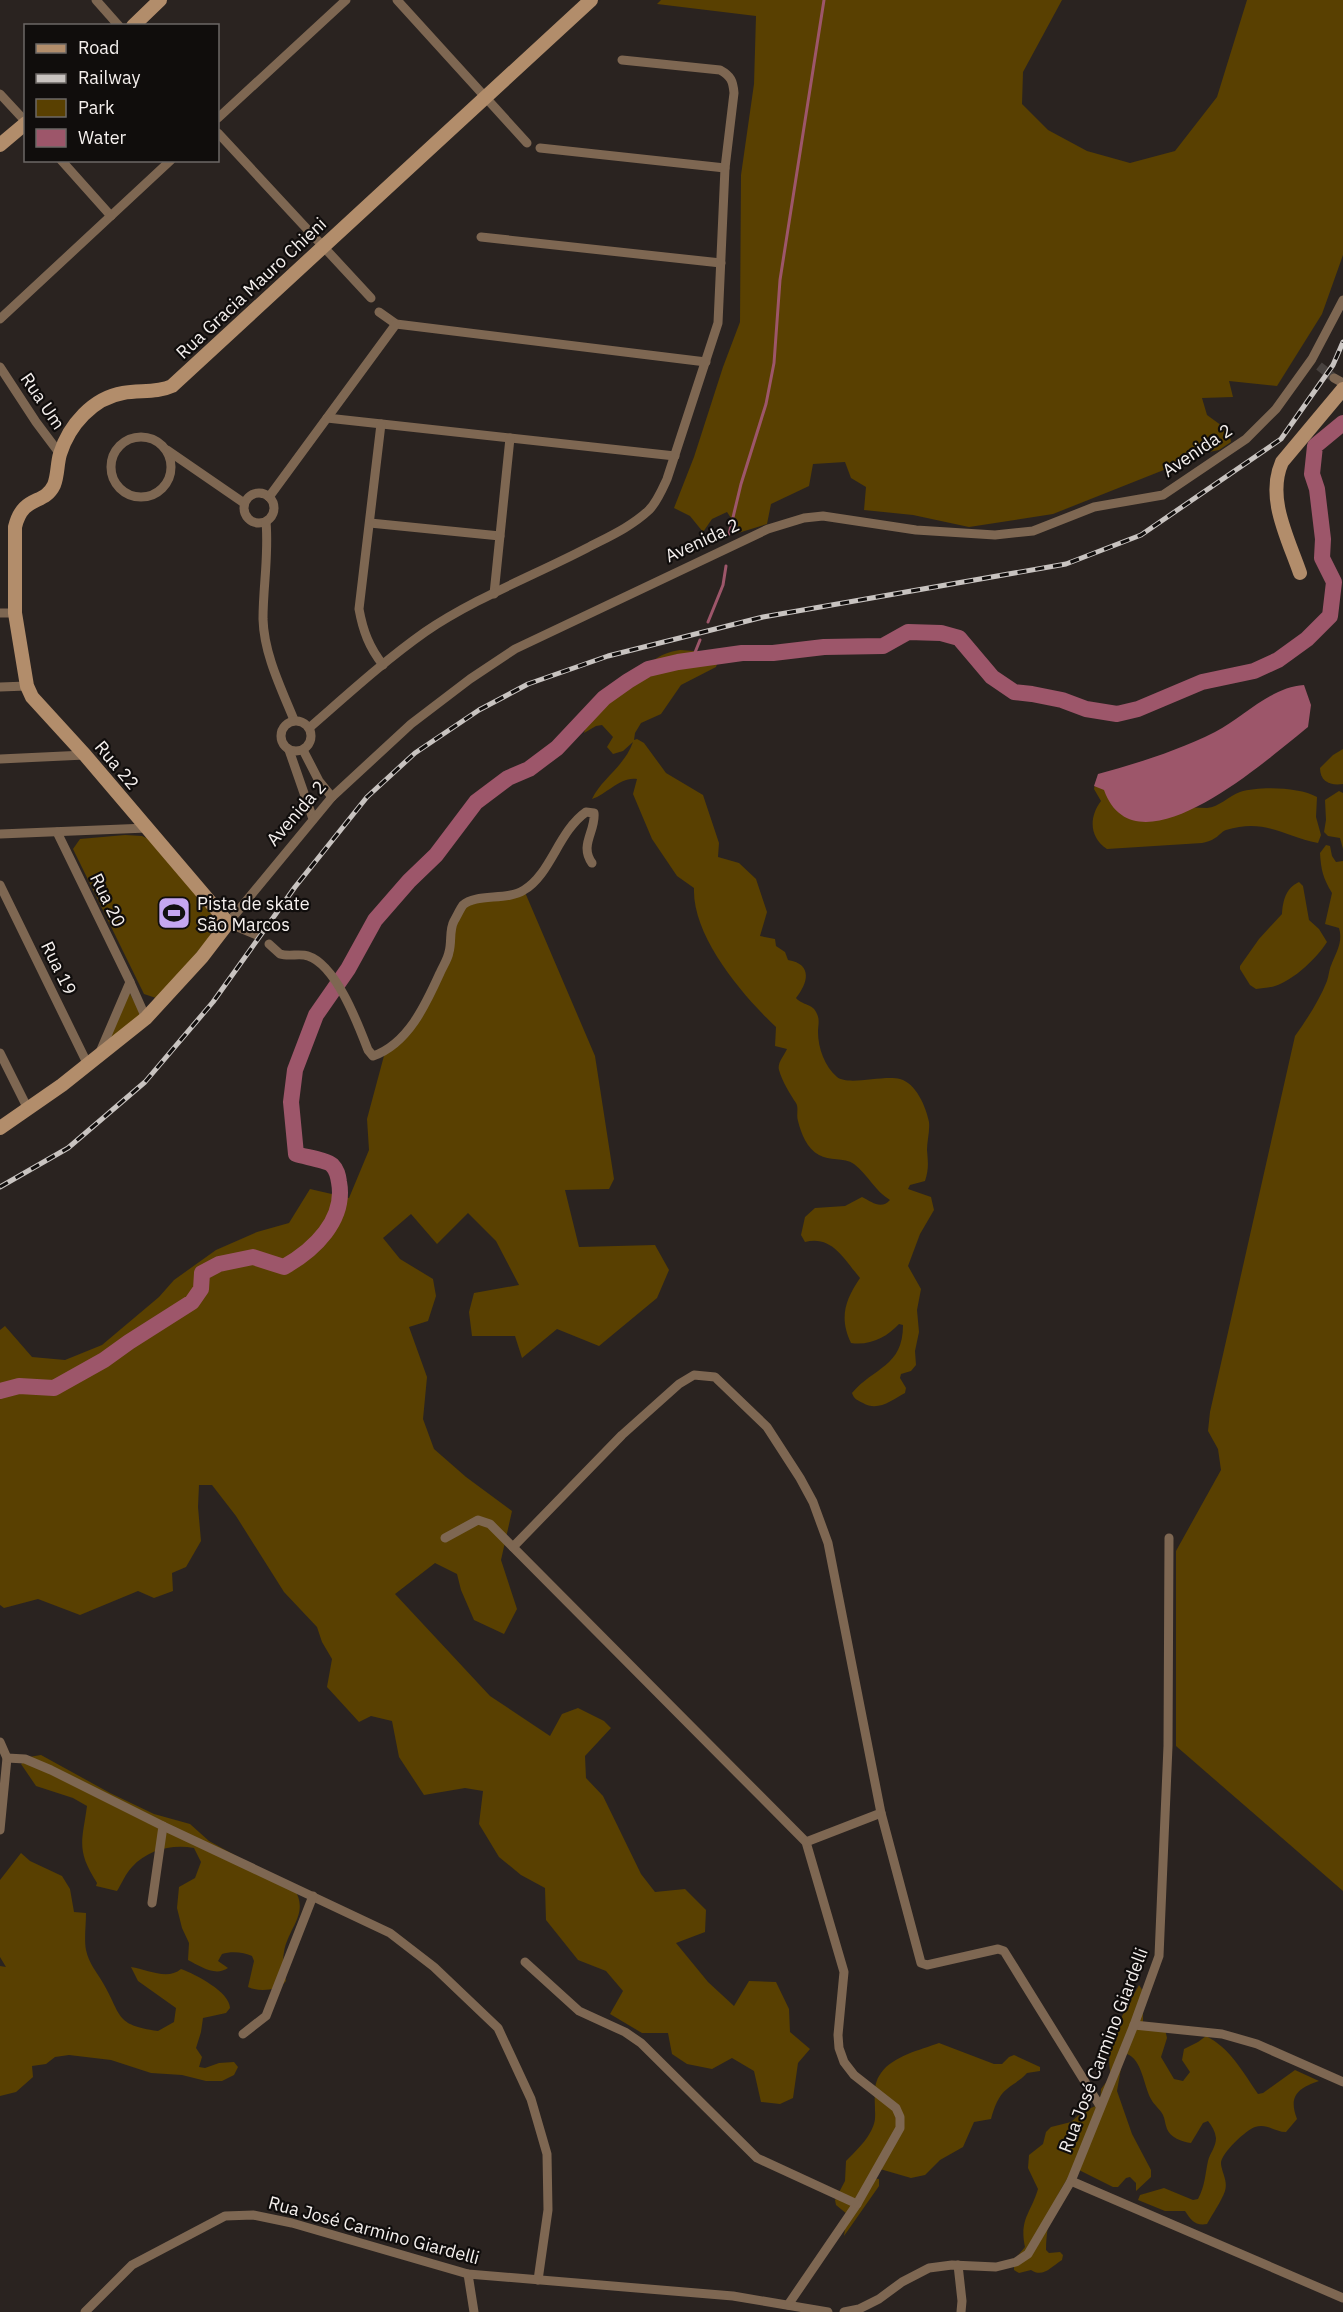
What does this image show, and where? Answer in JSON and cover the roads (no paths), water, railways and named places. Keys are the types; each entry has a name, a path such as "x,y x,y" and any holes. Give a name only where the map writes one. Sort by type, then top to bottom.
{"street":[{"path":"96,0 117,24"},
{"path":"135,24 160,0"},
{"path":"219,117 346,0"},
{"path":"397,0 527,143"},
{"name":"Rua Gracia Mauro Chieni","path":"15,613 15,527 18,514 26,506 48,494 54,485 60,454 68,435 86,412 100,401 116,394 140,390 162,391 172,386 591,0"},
{"path":"309,728 425,632 468,606 605,539 650,509 659,497 675,456 718,323 725,168 735,93 734,82 728,74 720,70 622,60"},
{"path":"0,94 24,120"},
{"path":"0,145 24,124"},
{"path":"219,134 371,298"},
{"path":"540,148 725,168"},
{"path":"63,162 111,216"},
{"path":"0,319 169,162"},
{"path":"481,237 721,263"},
{"name":"Avenida 2","path":"0,1128 146,1018 202,957 332,797 411,724 470,679 515,649 768,529 804,518 823,516 916,530 996,535 1033,531 1094,507 1163,495 1213,464 1246,439 1276,409 1315,363 1343,300"},
{"path":"379,312 396,324 706,362"},
{"path":"270,497 396,324"},
{"name":"Rua Um","path":"0,367 60,454"},
{"path":"1300,573 1278,508 1276,475 1282,462 1340,384"},
{"path":"327,418 675,456"},
{"path":"381,424 359,609 363,631 372,651 383,665"},
{"path":"167,450 171,469 169,479 154,494 144,497 133,496 124,492 116,484 111,465 113,456 125,441 143,436 160,443 244,503"},
{"path":"494,594 510,438"},
{"path":"255,493 263,493 270,497 274,510 266,522 259,524 246,517 243,511 248,497 255,493"},
{"path":"266,522 268,545 263,619 267,646 294,720"},
{"path":"370,523 500,536"},
{"path":"0,613 15,613"},
{"name":"Rua 22","path":"15,613 27,686 32,697 85,755 228,923"},
{"path":"0,687 27,686"},
{"path":"289,750 303,750 311,741 306,723 294,720 283,727 281,740 289,750 313,819"},
{"path":"303,750 319,781 332,797"},
{"path":"0,759 85,755"},
{"path":"269,944 280,954 308,955 320,962 347,998 368,1050 374,1056 385,1052 405,1034 428,1001 449,952 452,924 464,904 482,898 504,898 524,890 538,878 574,820 586,812 594,813 595,822 586,847 587,856 592,863"},
{"path":"0,834 147,828"},
{"name":"Rua 20","path":"57,832 146,1018"},
{"name":"Rua 19","path":"0,885 93,1060"},
{"path":"228,923 257,935"},
{"path":"93,1060 130,982"},
{"path":"0,1053 28,1109"},
{"path":"513,1547 622,1435 679,1384 694,1375 714,1377 767,1427 813,1502 828,1543 881,1813 921,1964 927,1965 998,1950 1004,1951 1101,2106"},
{"path":"445,1538 478,1520 490,1524 705,1737 806,1842 844,1972 838,2035 842,2055 854,2075 896,2108 900,2117 900,2128 857,2204 788,2305"},
{"name":"Rua José Carmino Giardelli","path":"844,2312 858,2309 928,2268 958,2265 996,2267 1017,2262 1028,2254 1071,2181 1156,1968 1160,1944 1168,1746 1169,1538"},
{"path":"0,1742 7,1758 0,1830"},
{"path":"7,1758 25,1759 51,1770 163,1826 390,1932 434,1967 498,2028 531,2099 547,2154 548,2210 538,2280"},
{"path":"806,1842 881,1813"},
{"path":"152,1903 163,1826"},
{"path":"243,2034 266,2016 313,1896"},
{"path":"525,1962 579,2010 625,2032 641,2043 763,2162 857,2204"},
{"path":"1134,2025 1222,2034 1257,2044 1343,2082"},
{"path":"1071,2181 1343,2298"},
{"name":"Rua José Carmino Giardelli","path":"85,2312 132,2265 225,2216 253,2215 292,2223 468,2274 733,2296 828,2312"},
{"path":"958,2265 963,2301 961,2312"},
{"path":"468,2274 474,2312"}],"water":[{"path":"1304,685 1311,705 1308,727 1235,784 1204,803 1173,817 1144,822 1120,814 1104,790 1094,786 1098,774 1186,745 1226,726 1280,691"}],"waterway":[{"path":"729,534 741,484 766,404 774,363 780,280 824,0"},
{"path":"0,1391 19,1386 54,1388 104,1360 192,1302 201,1289 202,1273 219,1264 253,1257 284,1267 316,1243 333,1221 338,1209 339,1179 335,1169 329,1163 296,1154 291,1102 295,1070 316,1015 348,969 375,920 409,881 436,855 476,802 508,778 529,769 557,748 604,698 648,669 678,662 742,653 773,653 824,647 883,646 908,632 941,633 959,638 992,677 1014,692 1062,700 1086,709 1117,714 1138,709 1202,682 1254,671 1278,660 1307,639 1330,616 1334,582 1322,558 1323,539 1317,489 1312,474 1315,446 1343,423"},
{"path":"708,622 723,585 726,566"},
{"path":"692,660 700,640"}],"tunnel":[{"path":"1319,366 1334,378"}],"railway":[{"path":"0,1187 68,1148 145,1082 213,1002 295,887 367,797 415,753 479,710 528,684 608,656 763,617 1066,564 1141,535 1281,439 1333,365 1343,342"}],"place":[{"name":"Pista de skate São Marcos","path":"174,913"}]}
